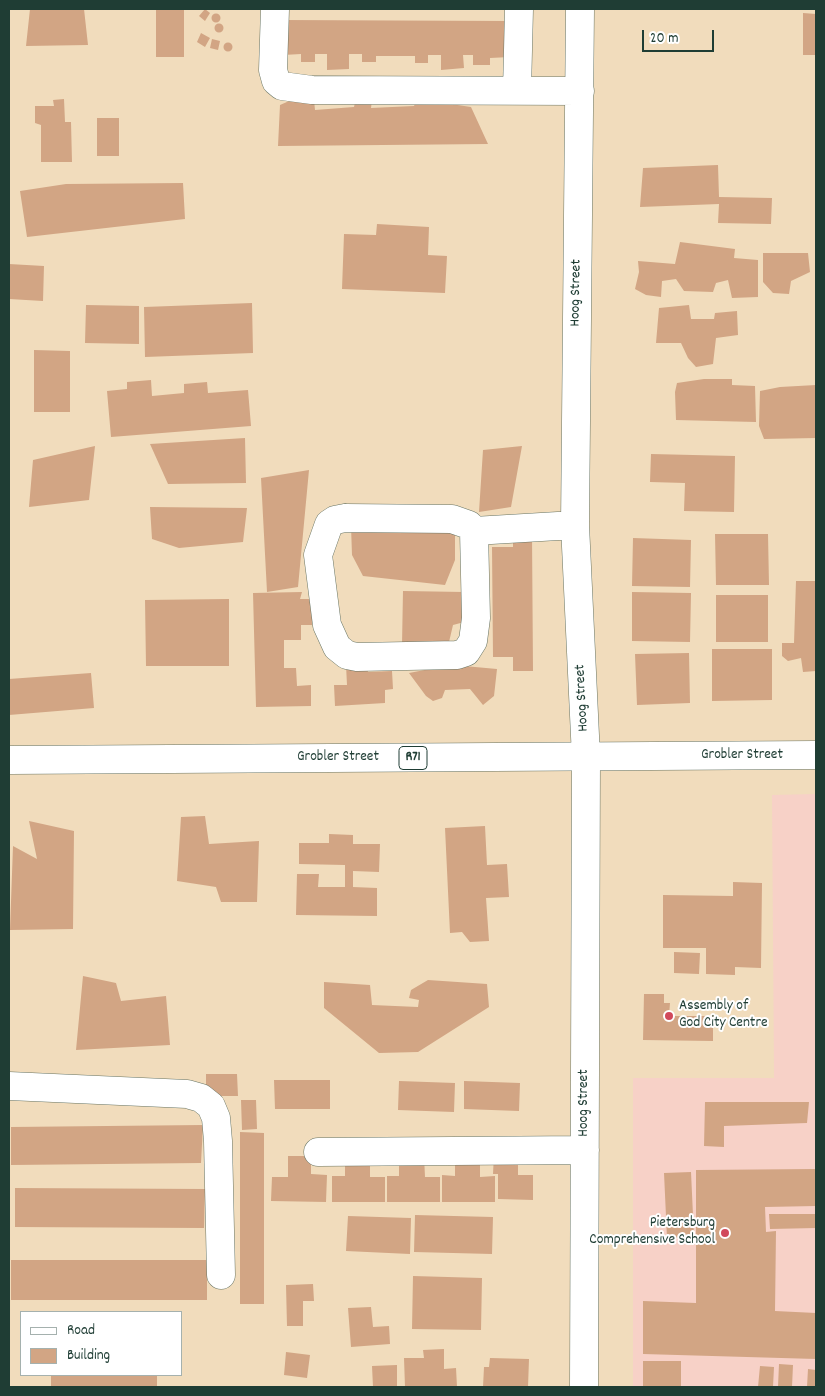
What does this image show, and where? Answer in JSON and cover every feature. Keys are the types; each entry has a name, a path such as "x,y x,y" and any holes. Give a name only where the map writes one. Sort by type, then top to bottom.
{"street":[{"path":"275,9 272,70 276,81 282,86 312,90 580,91"},
{"path":"517,91 519,9"},
{"name":"Hoog Street","path":"580,9 575,525 586,757 584,1387"},
{"path":"345,518 452,519 470,525 474,531 476,618 473,642 466,652 457,655 358,657 347,655 337,647 328,625 319,574 320,543 329,524 345,518"},
{"path":"474,531 575,525"},
{"name":"Grobler Street","path":"9,760 816,755"},
{"path":"9,1086 187,1094 201,1098 211,1106 216,1118 218,1140 221,1275"},
{"path":"318,1152 585,1150"}],"shaded area":[{"name":"Pietersburg Comprehensive School","path":"816,794 816,1387 633,1387 633,1078 774,1078 772,795"}],"building":[{"path":"30,9 84,9 88,45 26,46"},
{"path":"156,9 184,9 184,57 156,57"},
{"path":"205,9 210,13 205,21 199,16"},
{"path":"216,13 221,18 216,23 211,18"},
{"path":"803,13 816,14 816,55 803,55"},
{"path":"282,20 510,21 510,57 490,58 490,65 473,65 473,55 463,55 464,68 441,70 441,55 428,55 428,63 415,63 415,56 376,56 376,62 362,62 362,54 349,54 349,69 327,70 327,54 315,54 315,62 301,62 301,54 283,55"},
{"path":"219,24 223,28 219,32 215,28"},
{"path":"201,33 210,38 205,47 197,42"},
{"path":"212,39 220,41 218,50 210,48"},
{"path":"228,42 233,47 228,52 223,47"},
{"path":"296,98 314,100 315,110 354,107 356,98 372,100 371,108 414,106 417,99 471,107 488,144 278,146 280,105"},
{"path":"64,99 65,122 71,122 72,162 41,162 41,125 35,123 35,106 54,106 53,100"},
{"path":"97,118 119,118 119,156 97,156"},
{"path":"718,165 719,197 772,198 771,224 718,223 719,204 640,207 643,168"},
{"path":"183,183 185,219 27,237 20,191 66,184"},
{"path":"377,224 429,227 428,255 447,256 445,293 342,289 344,234 376,235"},
{"path":"680,242 735,249 734,258 758,260 758,297 732,298 728,280 716,283 713,292 684,291 676,279 662,281 661,297 646,295 635,289 639,272 638,261 675,264"},
{"path":"763,253 808,253 810,272 791,281 789,294 773,293 763,282"},
{"path":"9,264 44,266 43,301 9,299"},
{"path":"252,303 253,353 145,357 144,307"},
{"path":"86,305 139,306 139,344 85,343"},
{"path":"689,305 691,319 714,319 715,313 737,311 738,335 716,338 713,364 696,367 688,358 681,343 656,343 659,308"},
{"path":"34,350 70,351 70,412 34,412"},
{"path":"704,379 732,379 732,385 755,386 756,422 676,420 675,392 677,383"},
{"path":"151,380 152,396 184,393 184,384 207,382 208,393 248,390 251,426 111,437 107,391 127,389 127,382"},
{"path":"816,385 816,438 764,439 759,426 760,391 780,387"},
{"path":"245,438 246,483 168,484 150,444"},
{"path":"95,446 89,500 29,507 33,460"},
{"path":"522,446 511,507 479,512 483,450"},
{"path":"651,454 735,456 734,512 684,511 685,483 650,482"},
{"path":"309,470 298,587 267,592 261,478"},
{"path":"150,507 247,508 243,542 179,548 152,539"},
{"path":"351,526 455,528 455,560 445,585 363,576 352,555"},
{"path":"715,534 768,534 769,585 716,585"},
{"path":"513,535 532,535 533,671 513,671 513,657 493,657 492,547 513,547"},
{"path":"633,538 691,540 690,587 632,586"},
{"path":"796,581 816,581 816,671 803,672 801,658 788,661 782,656 782,643 794,643"},
{"path":"403,591 464,592 468,621 453,625 449,642 402,645"},
{"path":"302,592 300,599 312,599 312,625 301,625 301,640 284,640 284,668 296,668 297,686 311,685 311,706 256,707 253,593"},
{"path":"632,592 691,593 690,642 632,641"},
{"path":"716,595 768,595 768,642 716,642"},
{"path":"229,599 229,666 146,666 145,600"},
{"path":"712,649 772,649 772,700 712,701"},
{"path":"689,653 690,703 637,705 635,654"},
{"path":"367,664 368,672 392,671 393,689 385,690 385,703 335,706 334,685 347,685 346,665"},
{"path":"464,666 497,669 494,696 483,705 470,689 445,690 442,698 433,701 426,696 409,673 435,668"},
{"path":"91,673 94,708 9,715 9,679"},
{"path":"205,816 209,844 259,841 257,902 221,902 216,887 177,881 181,817"},
{"path":"29,821 74,831 73,929 10,930 13,846 37,859"},
{"path":"485,826 487,865 507,864 509,897 486,898 489,941 470,942 462,932 450,933 445,828"},
{"path":"329,834 353,835 353,844 380,844 379,872 353,871 353,887 377,888 377,916 296,915 297,874 319,874 318,887 345,887 345,865 299,864 299,843 329,843"},
{"path":"733,882 762,883 761,968 735,967 735,975 706,974 706,948 663,948 663,895 733,896"},
{"path":"674,952 700,953 699,974 674,973"},
{"path":"83,976 116,983 121,1001 166,996 170,1045 76,1050"},
{"path":"428,980 487,984 489,1007 418,1052 379,1053 324,1008 324,982 370,985 372,1005 418,1007 419,1000 409,998 411,990"},
{"path":"644,994 664,994 664,1003 670,1003 669,1016 713,1016 713,1041 643,1040"},
{"path":"206,1074 237,1074 238,1096 206,1096"},
{"path":"274,1080 330,1080 330,1109 275,1109"},
{"path":"399,1081 455,1083 454,1112 398,1110"},
{"path":"464,1081 520,1083 519,1111 464,1109"},
{"path":"241,1100 256,1100 257,1129 242,1130"},
{"path":"705,1102 809,1102 807,1123 724,1126 724,1147 704,1146"},
{"path":"203,1125 201,1163 11,1165 11,1127"},
{"path":"240,1132 264,1133 264,1304 240,1304"},
{"path":"494,1154 518,1155 518,1175 533,1175 533,1200 498,1199 498,1174 493,1174"},
{"path":"288,1156 311,1156 311,1174 327,1175 326,1202 271,1201 272,1177 288,1177"},
{"path":"345,1156 370,1156 370,1177 385,1177 385,1202 332,1202 332,1176 345,1176"},
{"path":"399,1156 424,1156 425,1177 440,1177 440,1202 387,1202 387,1176 399,1176"},
{"path":"455,1156 480,1156 480,1177 495,1176 495,1202 442,1202 442,1175 455,1176"},
{"path":"816,1169 816,1206 765,1207 766,1232 776,1231 775,1311 816,1313 816,1359 643,1354 643,1301 696,1303 696,1170"},
{"path":"691,1172 694,1237 667,1238 664,1173"},
{"path":"15,1188 205,1189 204,1228 15,1227"},
{"path":"769,1214 816,1214 816,1228 770,1229"},
{"path":"415,1215 493,1217 492,1254 414,1252"},
{"path":"348,1216 411,1218 410,1254 346,1251"},
{"path":"11,1260 207,1260 207,1300 11,1300"},
{"path":"413,1276 482,1278 481,1330 412,1329"},
{"path":"313,1284 314,1301 303,1301 303,1326 287,1326 286,1285"},
{"path":"371,1307 373,1327 389,1326 390,1344 351,1347 348,1308"},
{"path":"444,1349 444,1369 456,1368 457,1387 405,1387 404,1358 424,1358 423,1350"},
{"path":"286,1352 310,1355 307,1378 284,1375"},
{"path":"490,1358 529,1359 528,1387 483,1387 484,1367 489,1367"},
{"path":"643,1361 681,1361 681,1387 643,1387"},
{"path":"779,1364 793,1365 792,1387 778,1387"},
{"path":"397,1365 397,1387 373,1387 372,1366"},
{"path":"760,1366 774,1367 773,1387 758,1387"},
{"path":"808,1369 816,1370 816,1387 807,1387"},
{"path":"51,1376 157,1376 157,1387 51,1387"}],"place":[{"name":"Assembly of God City Centre","path":"669,1016"},
{"name":"Pietersburg Comprehensive School","path":"725,1233"}]}
